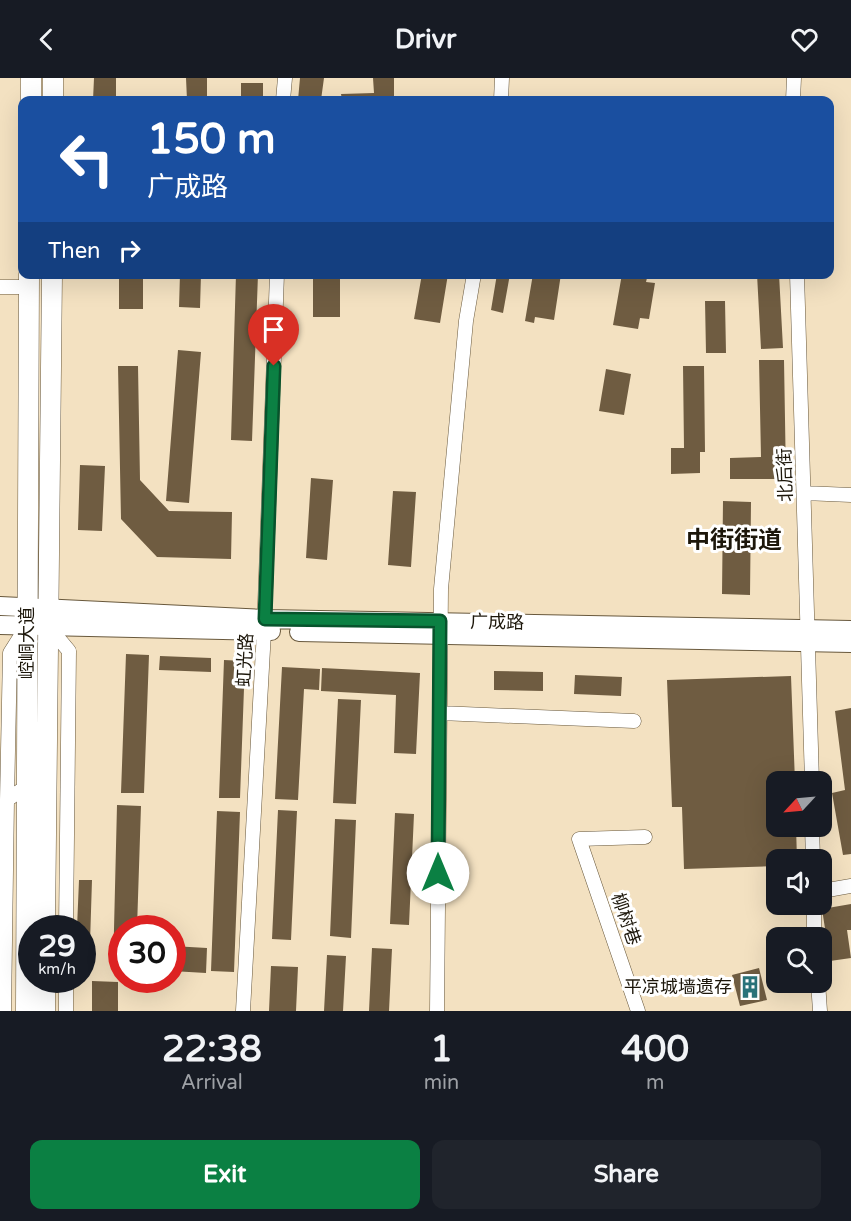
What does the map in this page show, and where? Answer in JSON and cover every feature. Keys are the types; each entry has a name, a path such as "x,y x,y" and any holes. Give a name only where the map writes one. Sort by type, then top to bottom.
{"main road":[{"path":"31,78 31,96"},
{"path":"53,78 53,96"},
{"name":"崆峒大道","path":"45,915 52,279"},
{"name":"崆峒大道","path":"27,1011 29,281"},
{"name":"广成路","path":"0,606 27,617"},
{"name":"广成路","path":"0,625 27,617 49,617 265,625 808,636 851,643"},
{"name":"广成路","path":"808,636 851,630"},
{"path":"45,993 45,1011"}],"street":[{"path":"283,96 285,78"},
{"path":"501,96 502,78"},
{"path":"793,96 794,78"},
{"name":"虹光路","path":"243,1011 265,625 277,279"},
{"path":"437,1011 441,589 465,332 473,279"},
{"name":"北后街","path":"797,279 812,771"},
{"path":"0,287 29,281"},
{"path":"804,494 851,495"},
{"path":"4,1011 10,653 27,617"},
{"path":"49,617 69,651 66,915"},
{"path":"440,712 634,722"},
{"path":"7,800 27,786"},
{"name":"柳树巷","path":"638,1011 579,839 645,837"},
{"path":"832,889 851,886"},
{"path":"66,993 66,1011"},
{"path":"819,993 820,1011"}],"building":[{"path":"94,78 116,78 116,96 93,96"},
{"path":"186,78 207,78 207,96 187,96"},
{"path":"300,78 324,78 322,96 298,96"},
{"path":"373,78 394,78 394,96 341,96 341,94 374,93"},
{"path":"241,83 263,83 263,96 241,96"},
{"path":"119,279 143,279 143,309 119,309"},
{"path":"180,279 201,279 200,308 179,307"},
{"path":"236,279 258,279 252,441 231,440"},
{"path":"313,279 340,279 340,317 313,317"},
{"path":"421,279 447,279 440,323 414,319"},
{"path":"496,279 509,279 503,313 491,310"},
{"path":"532,279 560,279 554,320 535,317 534,323 525,321"},
{"path":"621,279 647,279 646,282 655,283 649,319 640,318 638,329 613,325"},
{"path":"757,279 779,279 783,348 761,349"},
{"path":"705,301 725,301 726,353 706,353"},
{"path":"178,350 201,352 189,503 166,501"},
{"path":"759,360 784,360 786,479 730,479 730,458 761,457"},
{"path":"118,366 138,366 140,480 169,511 232,512 231,559 157,557 121,519"},
{"path":"683,366 704,366 705,452 700,452 700,473 671,474 671,448 684,448"},
{"path":"606,369 631,374 624,415 599,411"},
{"path":"80,465 105,466 102,531 78,530"},
{"path":"311,478 333,480 327,560 306,558"},
{"path":"393,491 416,492 411,567 388,565"},
{"path":"723,501 751,502 750,595 722,594"},
{"path":"126,654 149,655 144,793 121,793"},
{"path":"160,656 211,658 211,672 159,670"},
{"path":"224,660 245,661 240,798 219,798"},
{"path":"282,667 320,669 319,690 304,689 298,800 275,799"},
{"path":"322,668 420,673 416,754 394,753 396,695 321,691"},
{"path":"494,671 543,672 543,691 494,690"},
{"path":"575,675 622,677 621,696 574,694"},
{"path":"791,676 795,771 766,771 766,837 796,837 797,849 766,849 766,866 684,869 682,807 672,807 667,680"},
{"path":"338,699 361,700 356,804 333,803"},
{"path":"851,708 851,854 843,855 832,793 845,790 835,711"},
{"path":"117,805 141,806 137,915 114,915"},
{"path":"278,810 297,811 291,940 272,939"},
{"path":"217,811 240,812 234,972 211,971"},
{"path":"395,813 414,814 409,925 390,924"},
{"path":"335,819 356,820 351,938 330,936"},
{"path":"79,880 92,880 91,915 78,915"},
{"path":"851,904 851,930 847,930 851,958 832,961 832,927 825,927 823,915 832,915 832,907"},
{"path":"186,947 207,948 206,973 186,972"},
{"path":"372,948 392,949 389,1011 369,1011"},
{"path":"327,955 346,956 343,1011 324,1011"},
{"path":"271,966 298,967 296,1011 269,1011"},
{"name":"平凉城墙遗存","path":"759,968 767,1000 740,1006 732,975"},
{"path":"96,981 108,982 108,993 118,993 118,1011 92,1011 92,993 96,993"}],"place":[{"name":"平凉城墙遗存","path":"750,987"}],"district":[{"name":"中街街道","path":"734,540"}],"route":[{"path":"274,366 265,619 440,621 438,873"}]}
